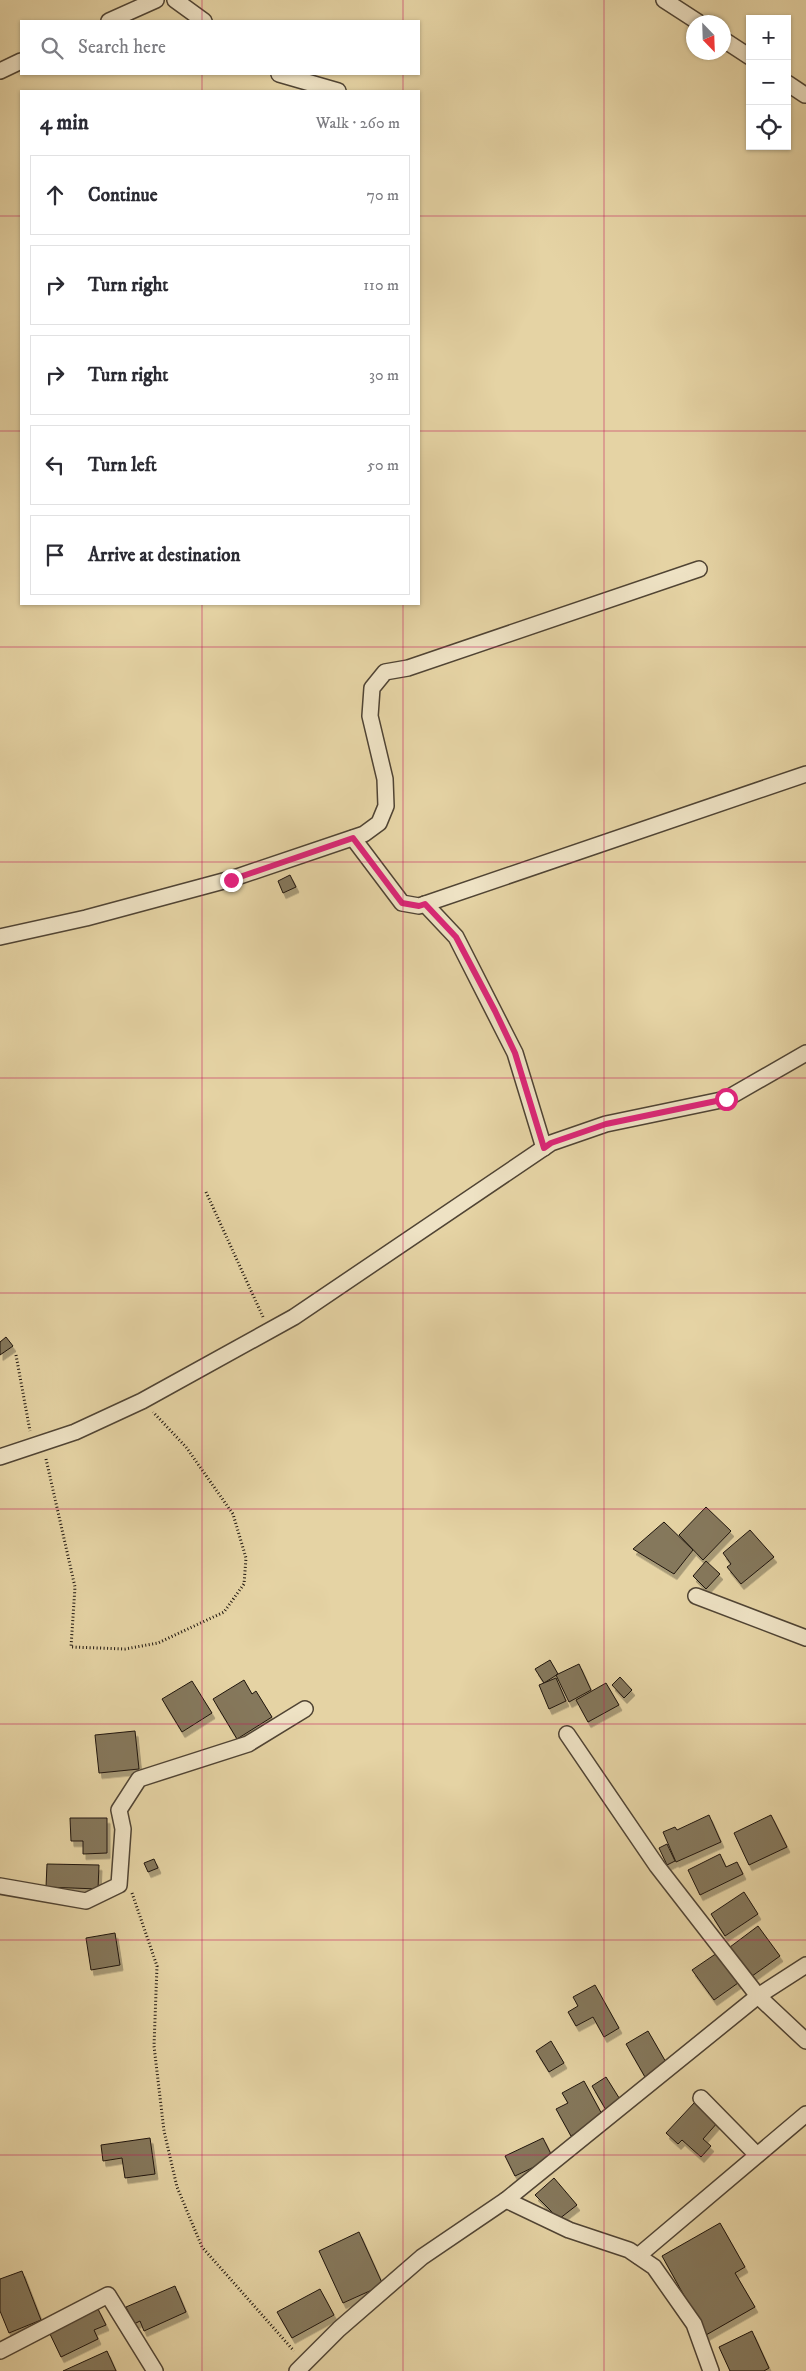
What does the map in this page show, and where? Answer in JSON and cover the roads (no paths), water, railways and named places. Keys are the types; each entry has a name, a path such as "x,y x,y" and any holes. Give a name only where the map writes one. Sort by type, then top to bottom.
{"street":[{"path":"111,20 156,0"},
{"path":"175,0 203,20"},
{"path":"664,0 687,15"},
{"path":"731,45 746,54"},
{"path":"0,71 20,61"},
{"path":"282,75 334,90"},
{"path":"791,86 805,95"},
{"path":"0,937 86,918 231,880 364,834 379,823 386,806 385,779 370,716 372,688 385,672 408,668 698,569"},
{"path":"353,838 402,903 419,906 806,774"},
{"path":"425,904 456,937 499,1019 515,1053 544,1148"},
{"path":"0,1458 76,1432 142,1401 294,1317 551,1143 606,1124 726,1099 806,1053"},
{"path":"696,1596 806,1638"},
{"path":"0,1886 86,1901 119,1885 123,1829 119,1810 139,1779 248,1744 306,1709"},
{"path":"567,1734 657,1866 758,1996 806,2041"},
{"path":"301,2367 338,2329 422,2257 506,2200 758,1996 806,1965"},
{"path":"701,2098 757,2155"},
{"path":"638,2256 806,2114"},
{"path":"506,2200 569,2230 629,2250 654,2267 694,2324 711,2371"},
{"path":"0,2350 108,2295 155,2371"}]}
